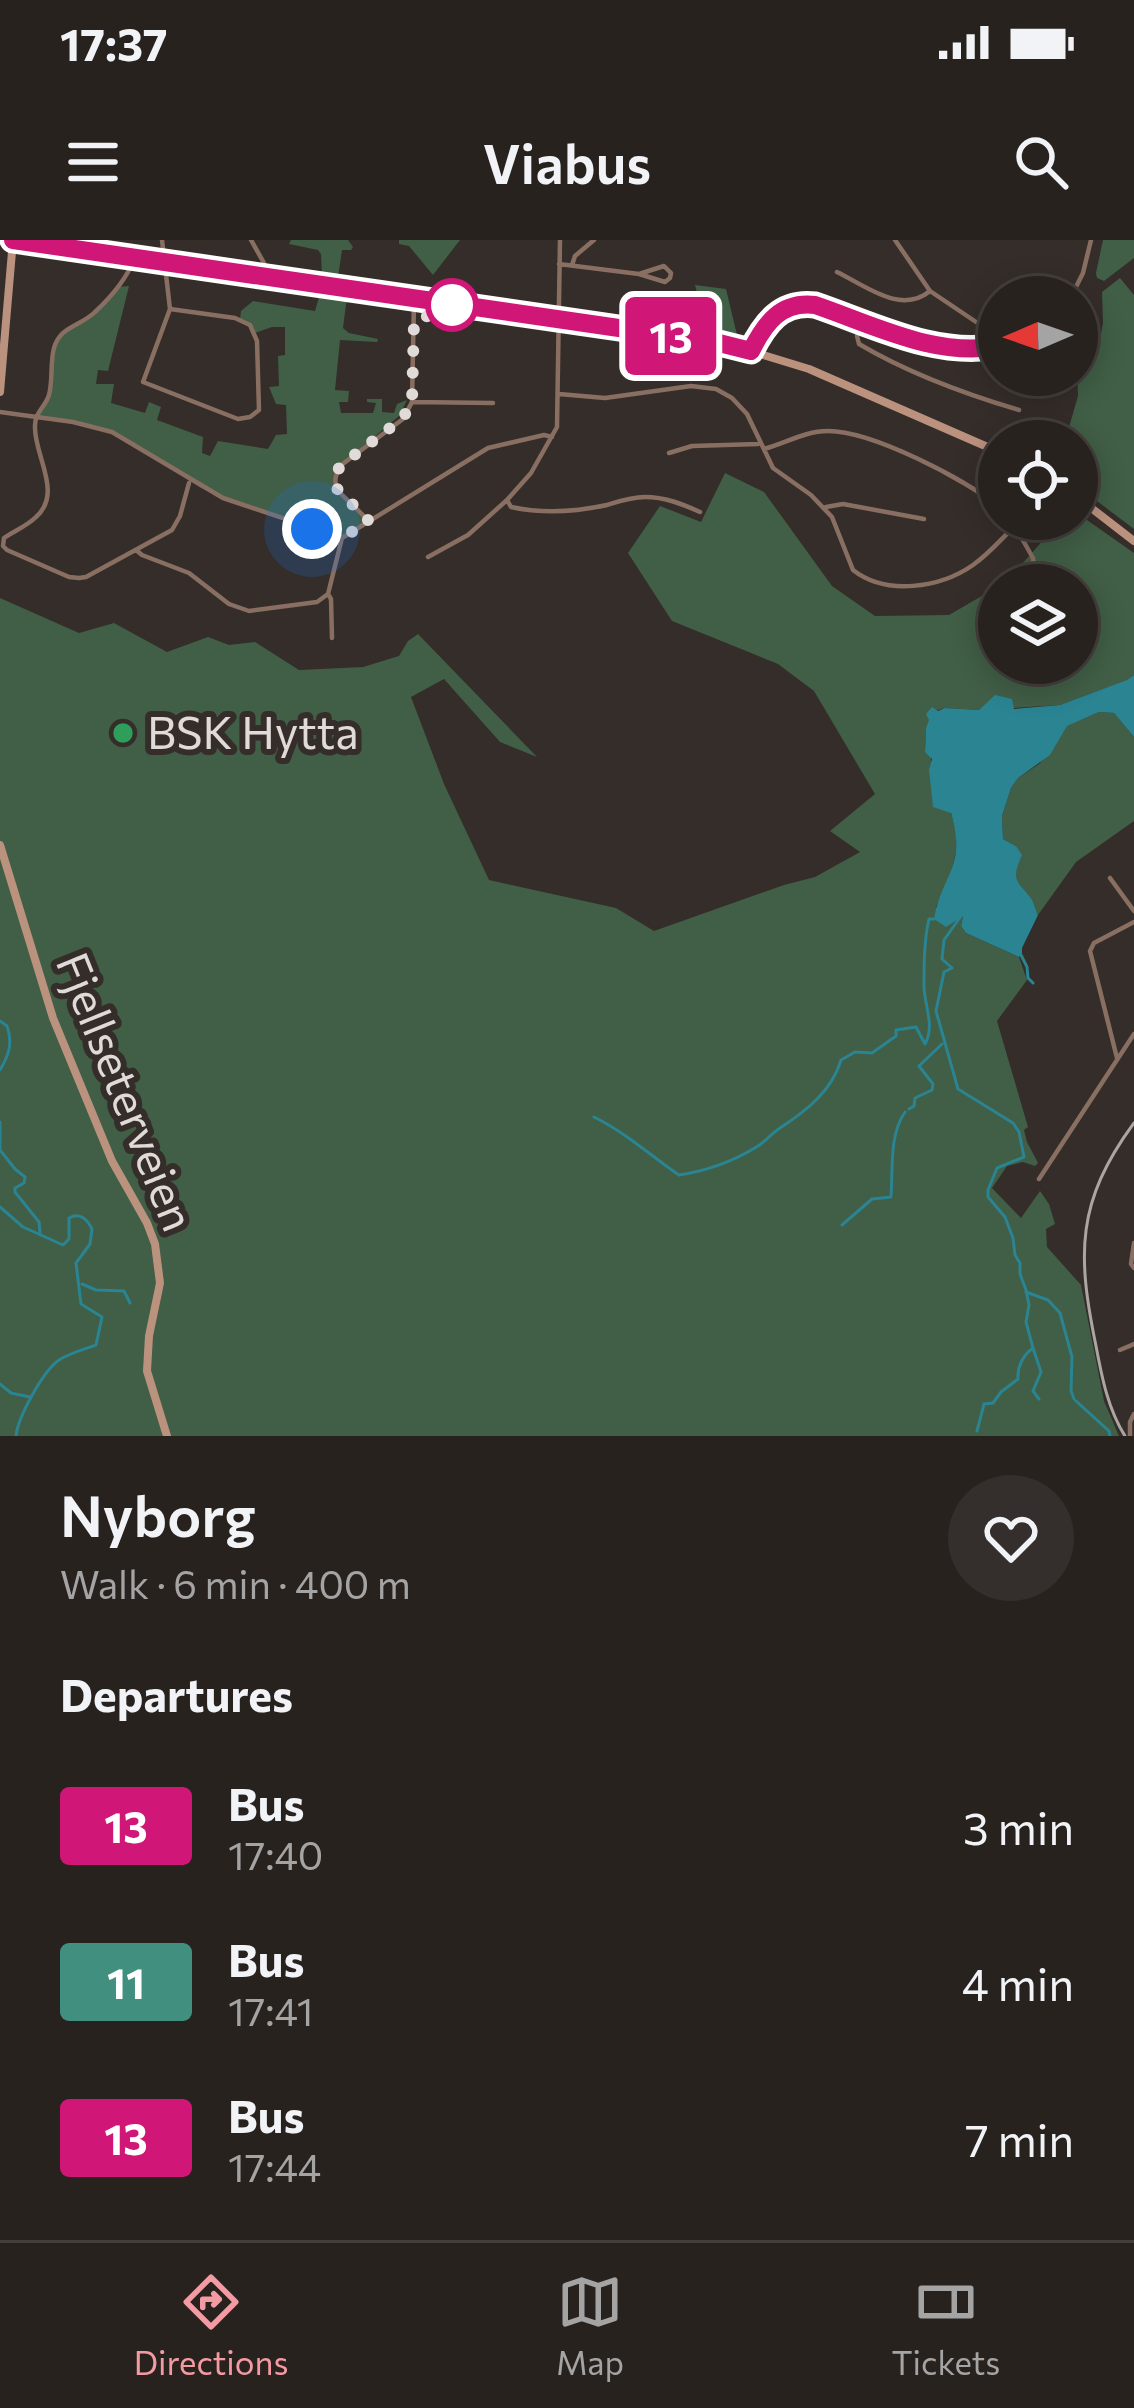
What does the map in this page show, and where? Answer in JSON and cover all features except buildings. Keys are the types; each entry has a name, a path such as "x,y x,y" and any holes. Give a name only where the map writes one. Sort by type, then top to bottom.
{"street":[{"path":"162,240 170,309 143,382 238,419 259,410 257,340 250,326 236,318 170,309"},
{"path":"251,240 264,263 262,278"},
{"path":"428,557 468,535 507,500 531,473 552,437 559,415 560,240"},
{"path":"572,265 575,256 594,240"},
{"path":"895,240 930,291 978,323"},
{"path":"1082,276 1091,240"},
{"path":"0,241 715,342 808,368 978,443"},
{"path":"0,392 13,241"},
{"path":"134,259 97,311 59,336 48,399 35,417 35,439 47,483 45,506 36,518 6,536 3,544 69,577 86,577 176,525 189,480"},
{"path":"559,264 639,274"},
{"path":"837,272 896,301 916,300 930,291"},
{"path":"369,521 338,490 336,474 403,418 412,402 414,300"},
{"path":"755,352 768,322 779,311 803,304 932,345 978,350"},
{"path":"862,321 859,344 883,358 1019,410"},
{"path":"559,394 605,398 691,386 716,389 742,406 773,468 826,507 853,570 866,579 891,585 931,583 975,564 997,540"},
{"path":"412,402 493,403"},
{"path":"0,412 73,422 116,434 223,499 342,538"},
{"path":"669,453 692,446 763,446 833,431 862,437 948,473 978,491"},
{"path":"136,550 189,573 229,604 250,611 317,602 328,594 342,538 488,448 552,437"},
{"path":"507,500 511,506 530,511 564,512 649,497 700,512"},
{"path":"826,507 842,504 924,519"},
{"path":"1098,513 1134,541"},
{"path":"328,594 332,638"},
{"name":"Fjellseterveien","path":"0,845 53,1018 105,1145 155,1244 160,1283 147,1371 166,1436"},
{"path":"1110,878 1134,911"},
{"path":"1118,1058 1090,951 1094,943 1134,922"},
{"path":"1039,1179 1134,1034"},
{"path":"1133,1268 1134,1244"},
{"path":"1120,1350 1134,1344"},
{"path":"1130,1436 1134,1414"}],"green space":[{"path":"291,240 348,240 353,247 342,250 338,277 322,275 318,250 289,244"},
{"path":"399,240 460,240 433,275"},
{"path":"1103,240 1134,240 1134,258 1104,281 1096,273"},
{"path":"171,271 350,297 343,328 378,339 340,340 335,390 349,391 348,402 339,402 341,413 373,413 376,403 367,399 382,399 382,412 394,413 397,404 407,400 399,416 340,466 335,485 369,521 342,538 201,488 116,434 35,417 48,398 62,332 97,311 116,287 129,286 108,371 98,370 96,384 114,384 111,403 145,413 149,402 161,407 157,420 203,437 202,453 210,456 218,441 268,449 276,435 287,434 286,405 276,404 269,387 279,386 278,356 285,355 285,327 255,333 240,319 241,311 253,301 315,311 319,297 169,276"},
{"path":"1120,278 1134,295 1134,529 1098,502 1098,420 1071,420 1078,396 1098,396 1102,292"},
{"path":"695,285 726,289 738,339 707,333"},
{"path":"725,473 764,492 832,586 875,616 949,615 978,598 978,684 1098,684 1098,564 1022,564 1043,540 1098,540 1098,528 1134,553 1134,675 1060,705 935,711 926,728 925,751 931,755 933,776 956,834 952,870 936,907 963,916 961,926 966,933 1019,957 1027,980 997,1021 1028,1127 1024,1130 1027,1142 1038,1163 1007,1166 992,1188 1021,1218 1040,1191 1049,1204 1055,1224 1046,1229 1047,1247 1081,1285 1104,1401 1119,1436 0,1436 0,598 79,633 114,623 167,652 208,637 229,645 255,642 299,670 363,667 399,656 418,634 537,757 500,742 444,679 411,697 444,784 489,880 616,908 654,931 815,877 860,852 830,831 875,794 814,691 778,664 672,621 628,553 660,506 701,522"},
{"path":"1099,712 1114,713 1134,737 1134,821 1076,862 1038,915 1016,880 1016,846 1003,839 1002,816 1018,778 1054,748 1066,726"}],"water":[{"path":"1134,675 1134,737 1114,713 1099,712 1067,726 1050,755 1011,788 1002,816 1003,839 1022,855 1017,879 1038,915 1022,954 1019,957 966,933 961,926 963,916 946,927 934,919 956,846 951,813 933,807 932,759 925,752 926,714 932,707 938,711 979,710 995,695 1012,699 1014,709 1060,705"}],"waterway":[{"path":"961,916 944,940 942,959 952,968 944,972 936,1011 958,1089 1013,1123 1019,1132 1024,1157 997,1168 988,1197 1005,1217 1013,1238 1029,1305 1026,1322 1033,1348 1021,1362 1018,1379 993,1403 984,1404 977,1431"},
{"path":"594,1117 679,1175 720,1165 749,1151 817,1099 841,1060 855,1052 872,1053 896,1036 896,1030 916,1027 925,1044 929,1024 925,944 929,919 934,919"},
{"path":"1021,955 1033,983"},
{"path":"0,1021 7,1026 10,1043 0,1070"},
{"path":"909,1109 915,1098 932,1090 933,1084 919,1066 942,1044"},
{"path":"842,1225 872,1199 891,1197 894,1142 905,1112"},
{"path":"0,1122 0,1149"},
{"path":"0,1150 25,1177 15,1192 39,1222 40,1232"},
{"path":"0,1207 23,1227 63,1245 69,1239 69,1218 85,1220 92,1229 90,1244 76,1263 81,1304 102,1317 96,1345 63,1358 46,1374 26,1407 16,1436"},
{"path":"82,1284 96,1290 124,1291 130,1303"},
{"path":"1026,1292 1048,1300 1060,1313 1072,1357 1074,1399"},
{"path":"1033,1348 1041,1372 1033,1391 1039,1399"},
{"path":"0,1384 11,1393 30,1397"},
{"path":"1076,1401 1110,1436"}],"tram line":[{"path":"1125,1436 1101,1370 1084,1256 1091,1204 1115,1151 1134,1123"}],"bus line":[{"name":"13","path":"13,240 751,351 779,311 803,304 932,345 978,350"}],"place":[{"name":"BSK Hytta","path":"123,733"}],"route":[{"path":"312,529 342,538 369,521 338,490 336,474 403,418 412,402 414,322 452,305"}]}
